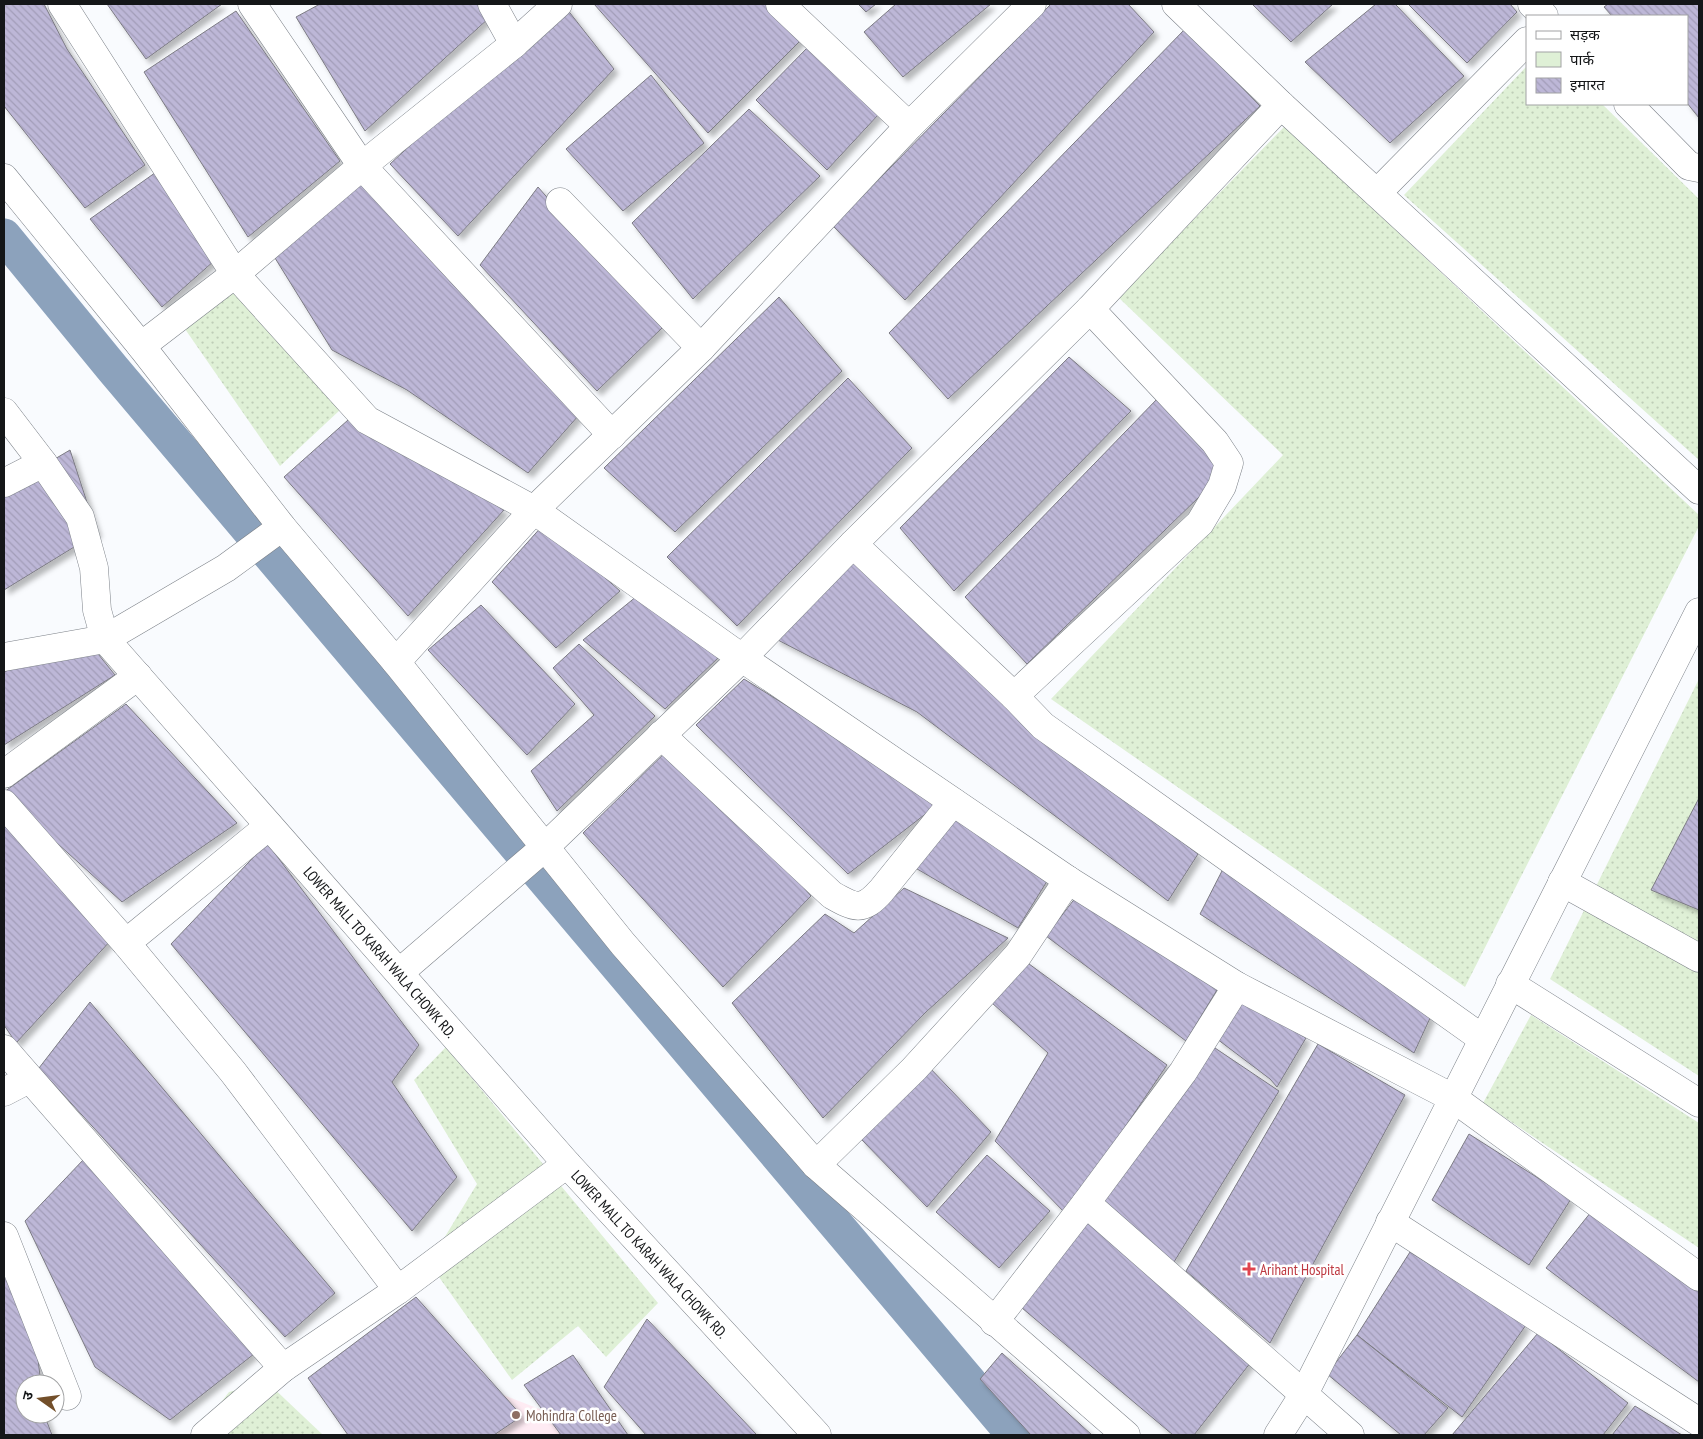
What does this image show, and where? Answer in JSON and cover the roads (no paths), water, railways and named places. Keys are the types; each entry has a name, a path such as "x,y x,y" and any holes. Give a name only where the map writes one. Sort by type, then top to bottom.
{"street":[{"path":"62,4 235,274 367,420 534,510 742,658 1068,880 1237,986 1453,1098 1699,1277"},
{"path":"252,4 362,166 612,435"},
{"path":"492,4 514,44"},
{"path":"141,346 235,274 362,166 514,44 558,4"},
{"path":"780,4 910,126"},
{"path":"396,662 534,510 701,348 910,126 1032,4"},
{"path":"1176,4 1281,105 1699,490"},
{"path":"1532,4 1543,15"},
{"path":"1377,193 1526,43"},
{"path":"400,972 534,856 742,658 853,544 1090,309 1281,105"},
{"path":"1629,105 1689,166 1699,168"},
{"path":"4,178 141,346 272,535 396,662 534,856 623,944 816,1165 1126,1435"},
{"path":"560,202 701,348"},
{"path":"1014,696 1200,523 1222,486 1229,463 1214,442 1090,309"},
{"name":"LOWER MALL TO KARAH WALA CHOWK RD.","path":"4,412 43,463 80,517 94,568 96,610 105,639 567,1164 817,1435"},
{"path":"4,483 43,463"},
{"path":"4,658 105,639 226,568 272,535"},
{"path":"853,544 1014,696 1043,726 1483,1038"},
{"path":"1278,1435 1304,1394 1699,612"},
{"path":"4,774 138,676"},
{"path":"661,735 832,895 858,906 870,904 881,892 953,802"},
{"path":"4,804 126,944 232,1072 398,1290"},
{"path":"126,944 269,826"},
{"path":"816,1165 914,1069 1018,955 1068,880"},
{"path":"1562,882 1698,954"},
{"path":"1510,984 1699,1103"},
{"path":"994,1322 1086,1203 1183,1072 1237,986"},
{"path":"4,1049 283,1368"},
{"path":"4,1092 29,1079"},
{"path":"206,1435 283,1368 398,1290 567,1164"},
{"path":"1086,1203 1350,1435"},
{"path":"1390,1222 1699,1422"},
{"path":"4,1236 66,1396"}],"waterway":[{"path":"4,236 113,369 1014,1435"}],"place":[{"name":"Arihant Hospital","path":"1249,1269"},
{"name":"Mohindra College","path":"516,1415"}]}
